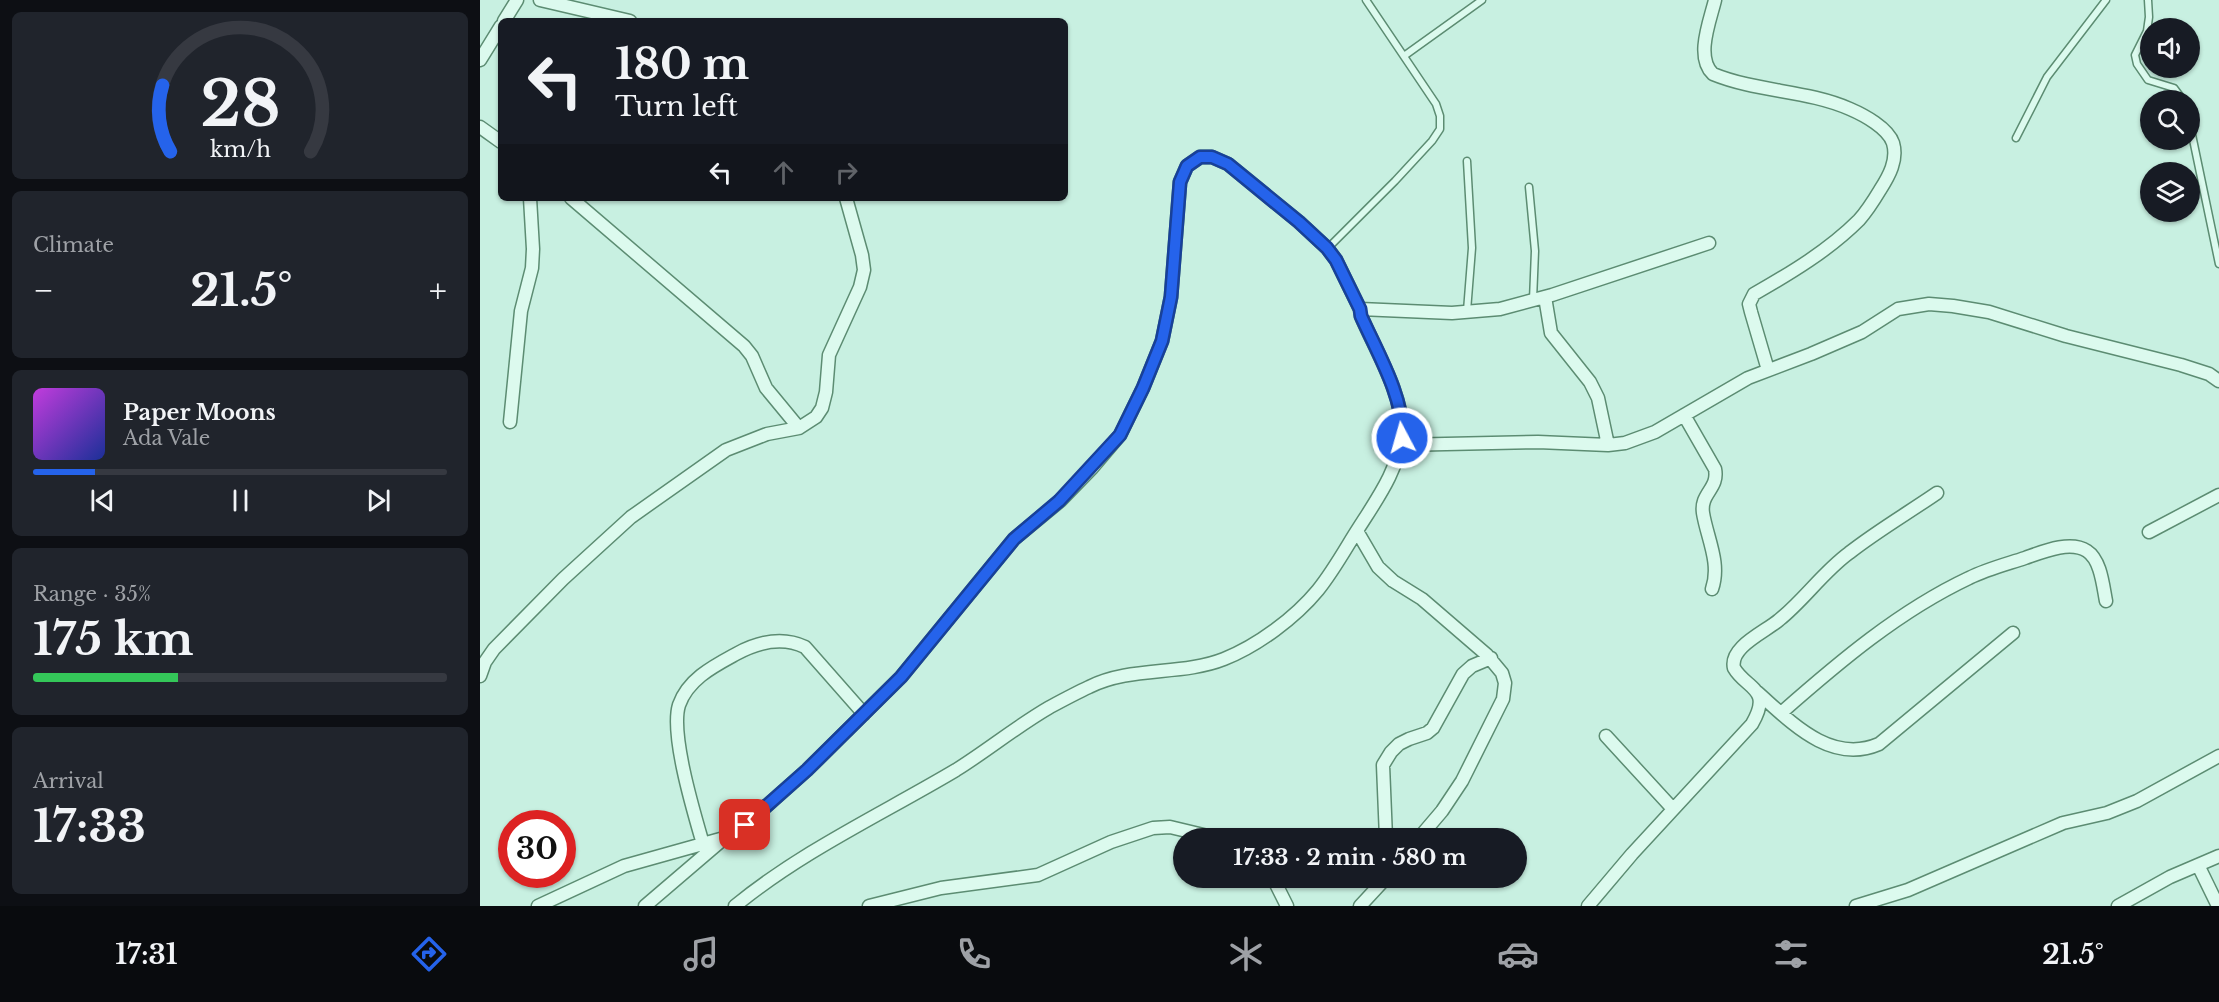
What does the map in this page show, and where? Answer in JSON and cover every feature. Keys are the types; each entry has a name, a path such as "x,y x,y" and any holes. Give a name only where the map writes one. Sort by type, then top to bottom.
{"street":[{"path":"506,18 517,0"},
{"path":"540,0 617,18"},
{"path":"1715,0 1704,54 1707,68 1713,74 1843,106 1885,131 1892,141 1893,164 1886,181 1860,219 1821,252 1754,294 1749,304 1768,370"},
{"path":"480,60 498,31"},
{"path":"480,127 498,140"},
{"path":"645,906 724,838 745,825 807,770 864,714 909,668 1014,539 1059,501 1120,435 1143,388 1162,341 1171,297 1180,182 1187,166 1200,157 1212,157 1228,164 1299,222 1327,248 1336,260 1360,309 1394,392 1401,417 1400,445 1395,462 1357,531 1318,590 1299,609 1252,646 1214,662 1109,679 1049,708 958,769 789,867 735,906"},
{"path":"510,422 521,311 532,268 530,201"},
{"path":"575,201 744,346 752,356 766,388 800,428"},
{"path":"480,676 485,662 494,649 563,579 631,517 726,450 767,434 800,428 816,417 822,408 826,392 829,355 860,287 864,270 847,201"},
{"path":"1360,309 1410,312 1467,312 1500,309 1539,299 1709,243"},
{"path":"1539,299 1551,333 1590,382 1598,398 1608,445"},
{"path":"1400,445 1538,442 1608,445 1640,439 1733,385 1862,332 1898,309 1929,304 1989,312 2066,336 2181,365 2209,374 2219,381"},
{"path":"1684,415 1715,469 1717,477 1703,501 1703,512 1715,569 1712,589"},
{"path":"1937,493 1848,553 1779,620 1738,651 1733,658 1734,668 1757,692 1805,734 1823,743 1845,749 1866,749 1879,744 2013,633"},
{"path":"2148,532 2219,495"},
{"path":"1357,531 1378,567 1393,581 1422,599 1491,658 1502,673 1505,684 1503,699 1462,781 1428,828"},
{"path":"1781,713 1838,663 1934,596 1971,577 2032,555 2053,549 2074,547 2086,550 2098,567 2106,601"},
{"path":"703,844 690,798 676,731 679,705 697,679 709,669 740,652 771,641 795,641 806,647 864,714"},
{"path":"1385,828 1382,773 1385,759 1399,744 1427,733 1433,728 1462,674 1472,666 1491,658"},
{"path":"1588,906 1752,724 1759,713 1757,692"},
{"path":"1606,736 1673,809"},
{"path":"1856,906 1908,890 2063,824 2107,813 2137,801 2219,756"},
{"path":"868,906 941,888 1038,875 1111,842 1153,828 1174,828"},
{"path":"538,906 624,866 724,838"},
{"path":"2118,906 2170,877 2219,856"},
{"path":"2198,865 2218,906"},
{"path":"1278,888 1287,906"},
{"path":"1360,906 1377,888"}],"lane":[{"path":"1327,248 1395,181 1432,141 1440,129 1440,116 1436,104 1366,0"},
{"path":"1404,56 1482,0"},
{"path":"2016,138 2048,76 2106,0"},
{"path":"2148,0 2149,17 2146,31 2135,55 2137,64 2148,80 2176,90"},
{"path":"2195,150 2219,264"},
{"path":"1467,160 1472,265 1467,312"},
{"path":"1529,187 1539,299"}],"route":[{"path":"745,825 807,770 901,677 1014,539 1059,501 1092,468 1120,435 1143,388 1162,341 1171,297 1180,182 1187,166 1193,160 1200,157 1212,157 1228,164 1327,248 1336,260 1360,309 1394,392 1401,417 1402,438"}]}
